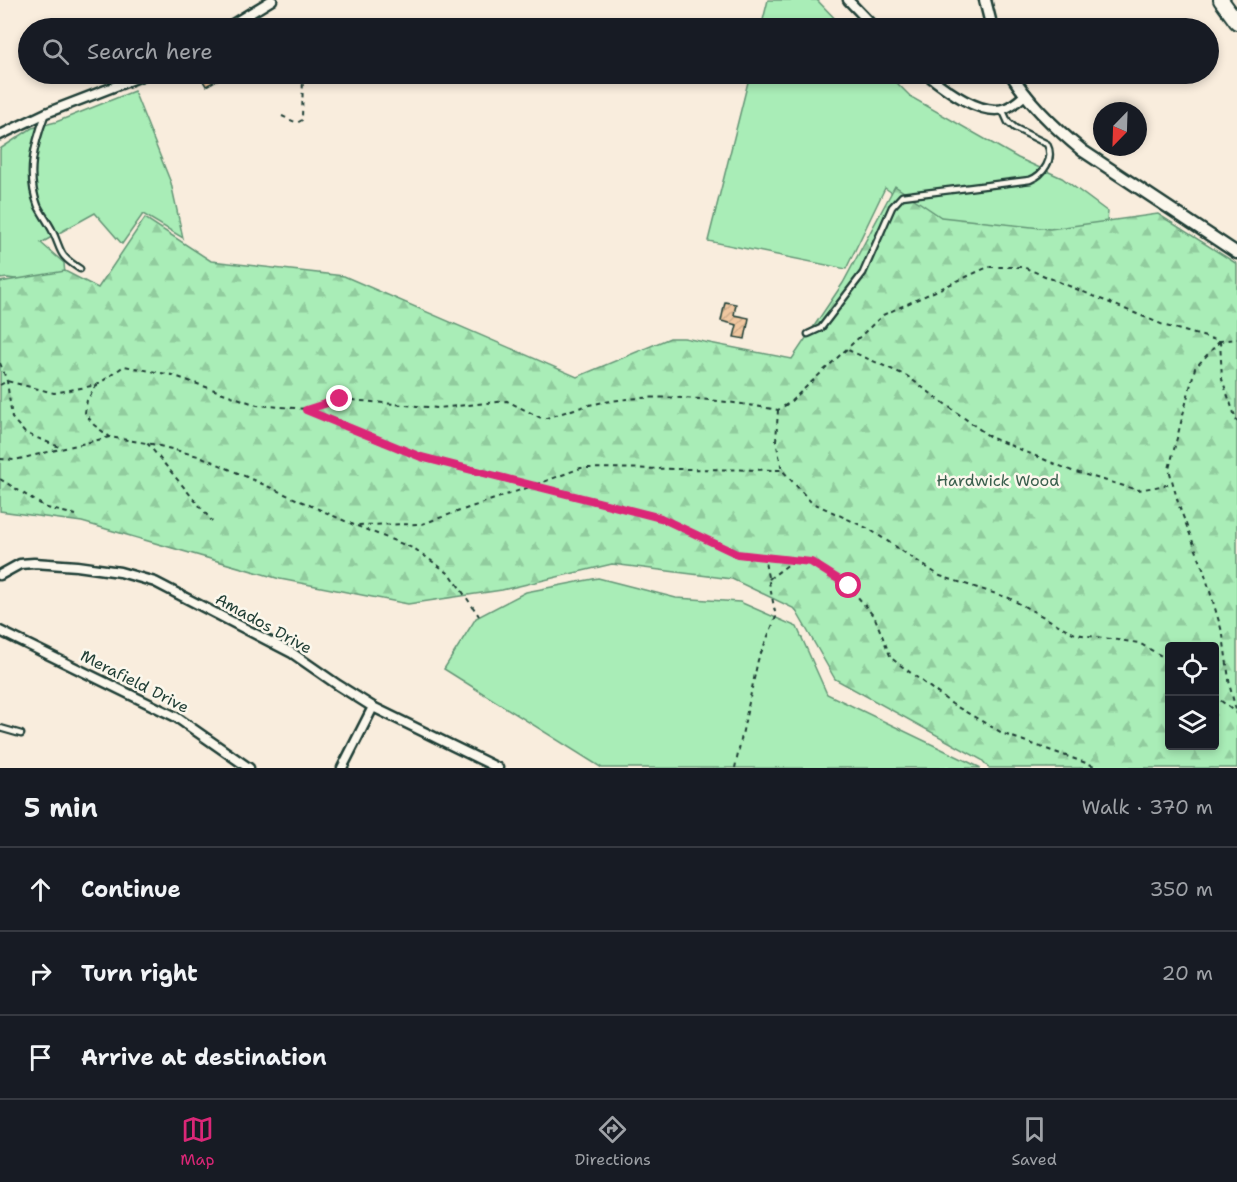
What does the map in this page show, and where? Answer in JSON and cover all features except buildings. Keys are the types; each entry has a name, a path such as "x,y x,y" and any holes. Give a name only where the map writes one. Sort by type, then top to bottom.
{"highway":[{"path":"1221,0 1237,22"}],"street":[{"path":"242,18 272,0"},
{"path":"848,0 865,18"},
{"path":"985,0 990,18"},
{"path":"0,135 46,113 121,84"},
{"path":"941,84 967,101 989,109 1002,109 1026,94"},
{"path":"1018,84 1061,134 1237,253"},
{"name":"Amados Drive","path":"0,575 20,564 34,563 77,566 155,582 292,653 373,706 498,768"},
{"name":"Merafield Drive","path":"0,631 176,717 249,768"},
{"path":"342,768 373,706"}],"lane":[{"path":"808,334 821,328 863,273 892,207 902,196 1030,180 1038,177 1048,165 1050,150 1047,144 1008,122 1002,109"},
{"path":"46,113 35,147 32,166 33,187 39,207 62,258 80,269"},
{"path":"0,728 21,734"}],"path":[{"path":"282,117 297,123 302,120 303,84"},
{"path":"306,410 340,399 438,408 507,401 543,419 604,402 672,397 740,403 778,410 789,403 883,315 988,267 1023,267 1166,326 1220,341 1237,339"},
{"path":"1220,341 1222,380 1237,422"},
{"path":"1220,341 1194,368 1169,469 1179,506 1203,568 1223,635 1230,687 1237,714"},
{"path":"847,350 907,376 990,437 1072,471 1138,490 1173,484"},
{"path":"0,363 7,381 12,418 25,433 65,449"},
{"path":"110,437 94,425 85,413 87,400 97,385 124,366 172,375 258,405 306,410 421,457 661,518 737,554 811,562 849,586 875,618 891,658 952,704 1004,734 1101,768"},
{"path":"0,385 7,381 54,393 97,385"},
{"path":"778,410 776,441 782,470 811,502 869,529 940,576 1009,598 1075,634 1139,643 1165,658"},
{"path":"0,459 15,460 110,437 147,443 202,457 354,525 415,549 451,575 480,616"},
{"path":"147,443 212,521"},
{"path":"354,525 422,524 581,468 782,470"},
{"path":"0,479 47,508 76,515"},
{"path":"735,768 758,660 776,617 764,557"},
{"path":"769,579 794,560"},
{"path":"1216,696 1237,714"}],"green space":[{"path":"768,0 817,0 834,18 764,18"},
{"path":"747,84 898,84 911,97 1018,158 1062,178 1108,212 1105,237 940,226 885,188 846,269 708,241"},
{"path":"134,91 171,183 183,238 143,214 122,244 95,213 41,243 64,263 66,286 8,278 0,279 0,149 32,128 56,122"},
{"name":"Hardwick Wood","path":"895,186 941,217 1050,229 1158,214 1237,264 1237,768 989,768 982,760 835,679 795,609 732,579 612,564 502,590 408,604 280,579 82,522 0,511 0,282 65,271 98,288 145,218 211,261 344,276 577,377 670,338 684,338 792,359 843,283"},
{"path":"598,578 676,598 740,602 797,627 827,694 981,768 602,768 444,669 476,618 526,592"}],"route":[{"path":"340,399 306,410 421,457 661,518 737,554 811,562 849,586"}]}
